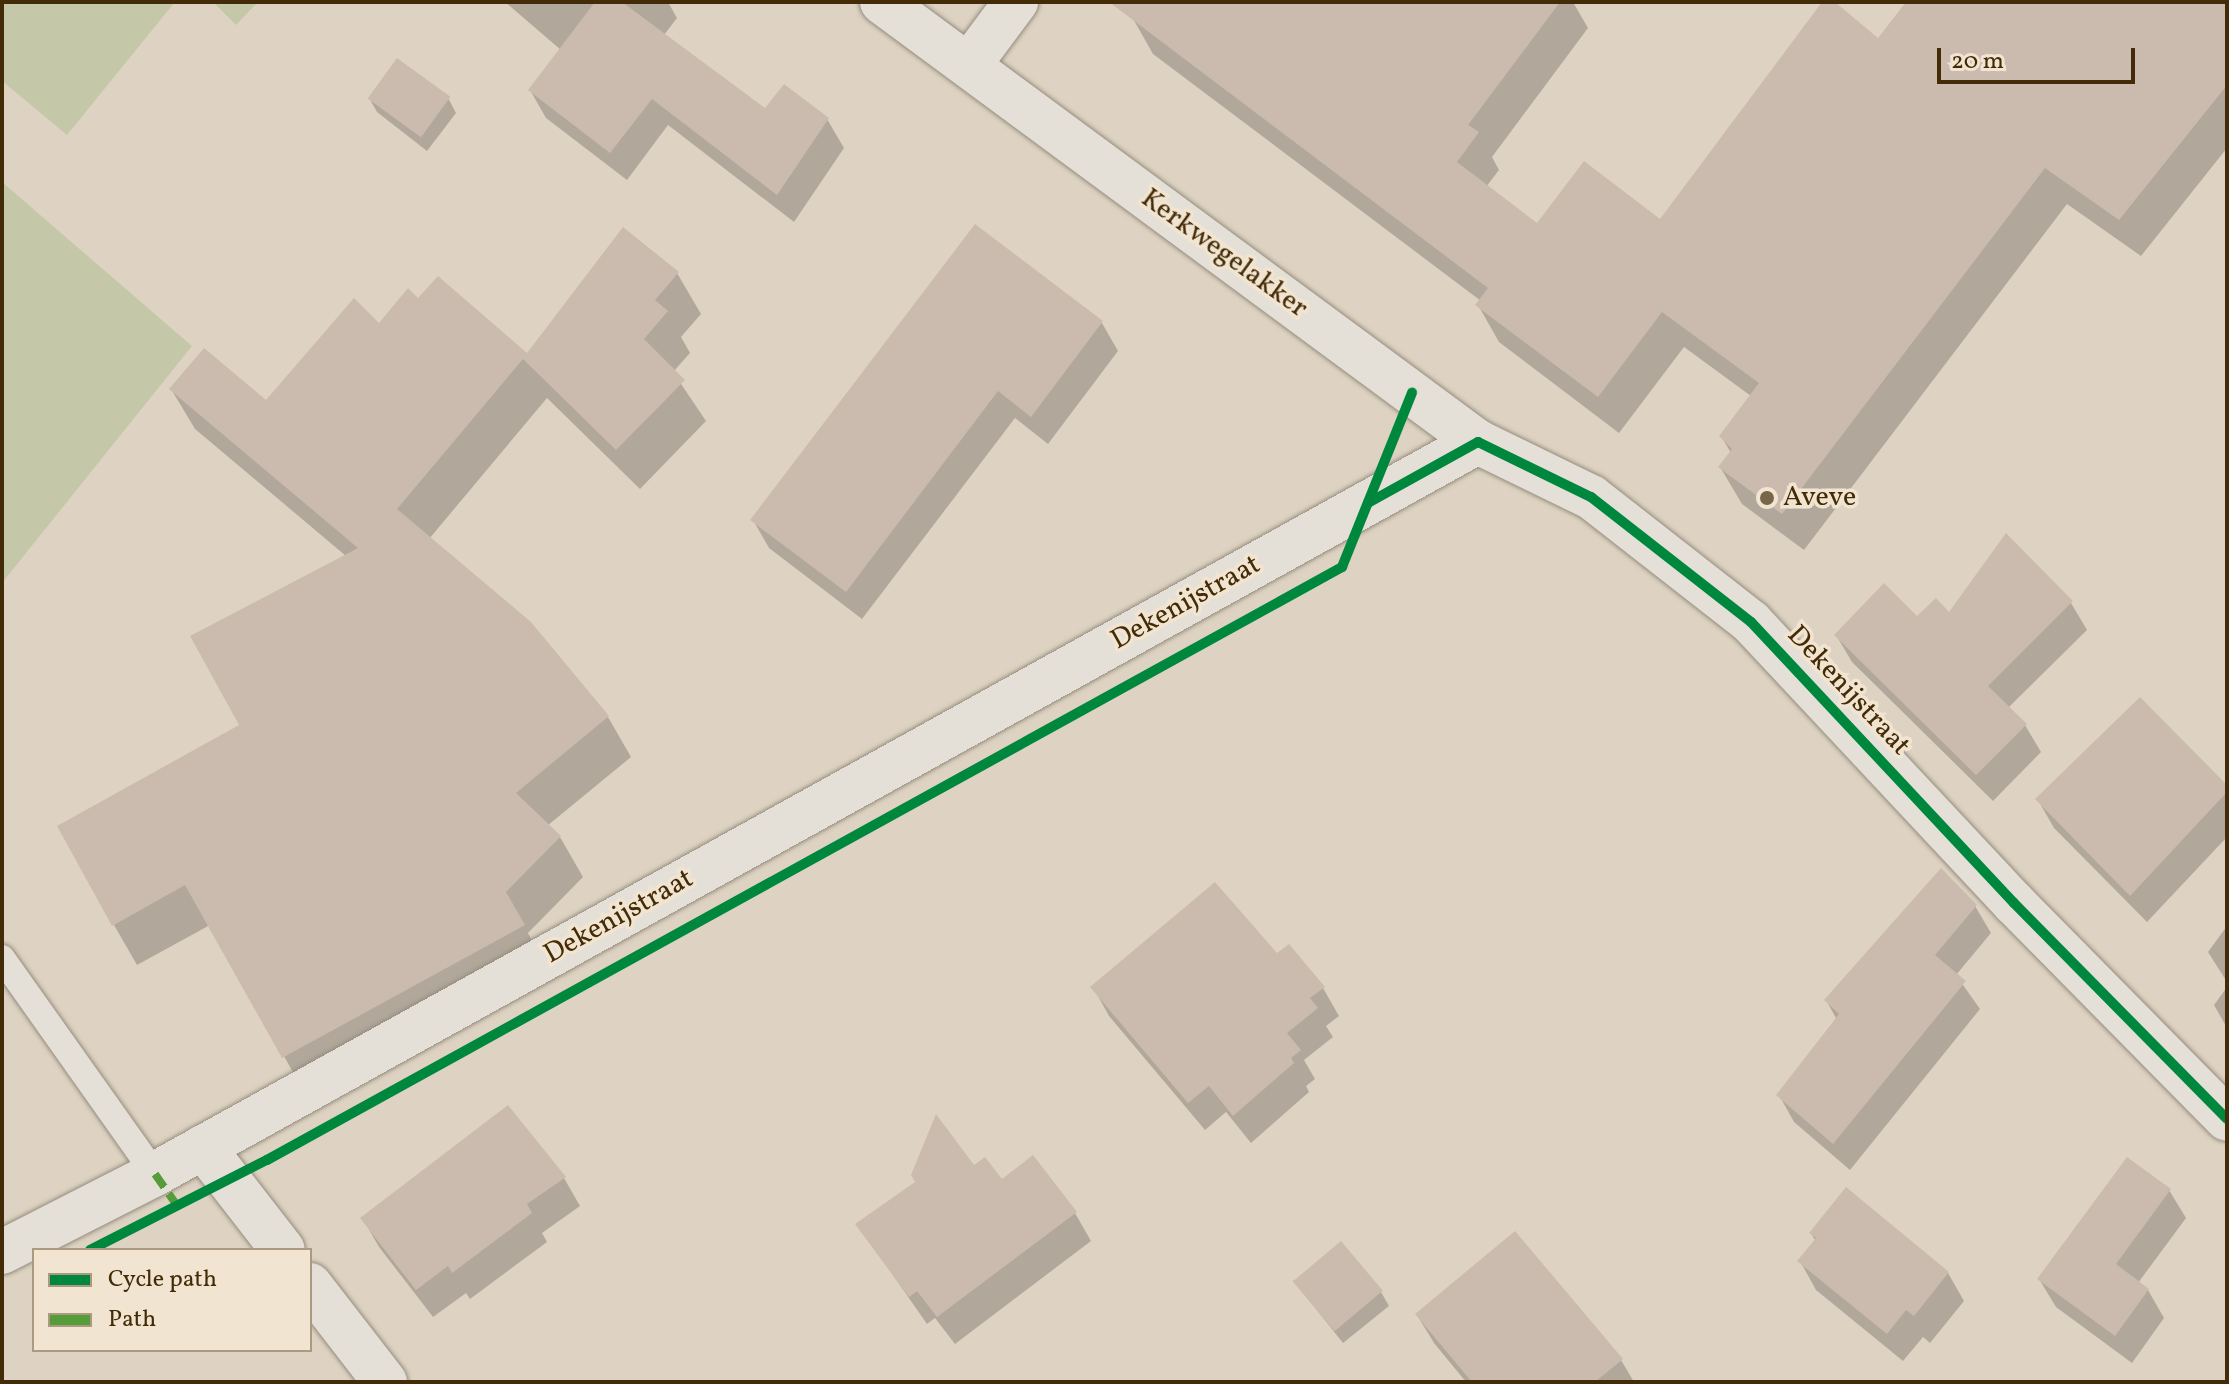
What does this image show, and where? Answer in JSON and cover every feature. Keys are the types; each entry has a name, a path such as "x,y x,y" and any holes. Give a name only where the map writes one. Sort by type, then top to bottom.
{"street":[{"name":"Kerkwegelakker","path":"882,2 1478,442"},
{"path":"969,65 1016,2"},
{"name":"Dekenijstraat","path":"2,1252 155,1174 1478,442 1591,497 1751,622 2014,903 2227,1119"},
{"path":"203,1147 281,1248"},
{"path":"312,1288 385,1382"}],"lane":[{"path":"2,958 155,1174"}],"green space":[{"path":"2,2 175,2 67,135 2,81"},
{"path":"213,2 258,2 236,25"},
{"path":"2,182 192,346 2,583"}],"building":[{"path":"595,2 622,2 765,108 784,84 829,118 777,195 652,99 610,153 528,90"},
{"path":"1109,2 1560,2 1468,125 1479,132 1457,162 1537,223 1584,161 1660,219 1822,2 1835,2 1878,38 1906,2 2227,2 2227,85 2119,220 2045,168 1782,514 1718,467 1732,449 1719,436 1759,383 1662,312 1598,397 1475,305 1488,288"},
{"path":"397,58 450,97 421,137 368,98"},
{"path":"975,224 1103,321 1031,417 998,391 846,592 750,520"},
{"path":"623,227 679,272 655,300 668,311 644,339 685,380 616,450 523,359 397,509 531,622 609,716 516,793 561,836 506,892 525,925 282,1058 185,885 112,926 57,826 239,725 190,636 358,548 169,389 204,348 266,400 354,298 379,323 408,288 418,298 438,276 527,353"},
{"path":"2006,533 2073,601 1988,686 2027,724 1976,775 1834,635 1884,583 1917,616 1936,598 1949,612"},
{"path":"2140,697 2227,785 2227,792 2130,896 2035,799"},
{"path":"1941,868 1977,905 1935,955 1966,981 1833,1144 1776,1095 1839,1014 1824,1000"},
{"path":"1215,882 1277,953 1289,944 1325,987 1310,998 1318,1008 1287,1033 1301,1050 1291,1058 1294,1063 1233,1116 1209,1086 1188,1103 1090,987"},
{"path":"508,1105 566,1177 527,1204 532,1213 452,1273 448,1266 416,1290 360,1218"},
{"path":"936,1114 974,1165 985,1157 1002,1179 1033,1155 1077,1212 937,1317 917,1291 909,1297 855,1224 915,1182 911,1175"},
{"path":"2127,1157 2171,1189 2116,1264 2149,1289 2115,1336 2037,1279"},
{"path":"1846,1187 1949,1272 1914,1316 1906,1310 1887,1334 1797,1261 1816,1238 1809,1233"},
{"path":"1515,1231 1623,1359 1595,1382 1472,1382 1415,1314"},
{"path":"1341,1241 1383,1291 1335,1331 1293,1281"}],"marked path":[{"path":"155,1174 177,1206"}],"cycle path":[{"path":"94,1248 267,1160 1342,567 1412,393"},
{"path":"1368,503 1478,442 1591,497 1751,622 2014,903 2227,1119"}],"place":[{"name":"Aveve","path":"1767,498"}]}
